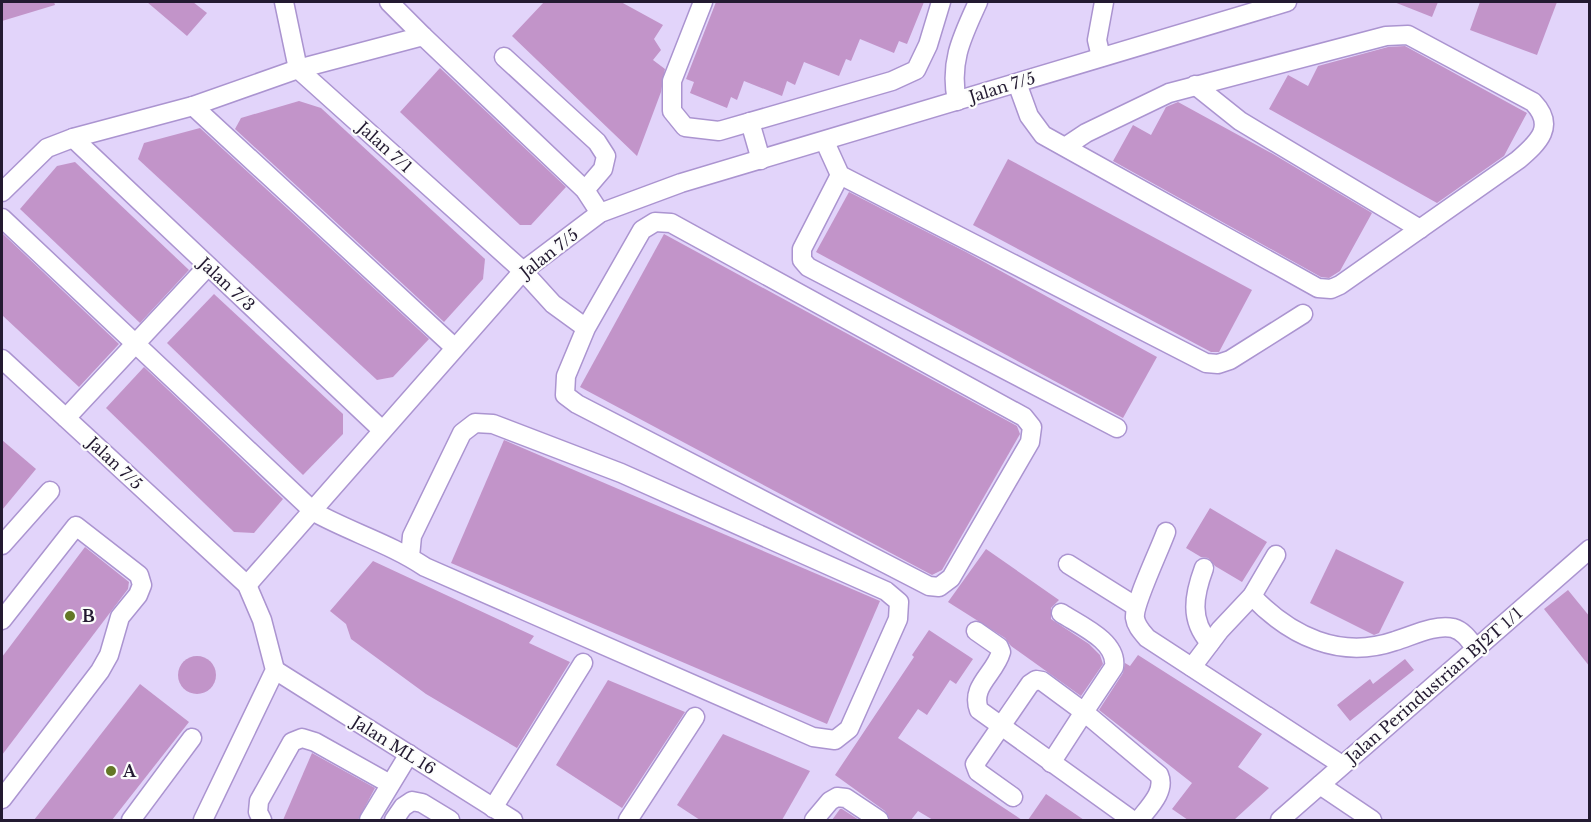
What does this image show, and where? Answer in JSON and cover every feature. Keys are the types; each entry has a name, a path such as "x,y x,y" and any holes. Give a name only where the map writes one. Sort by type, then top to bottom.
{"street":[{"path":"284,2 298,69"},
{"path":"389,2 585,190 600,213"},
{"path":"703,2 672,81 672,111 686,127 719,131 892,81 916,70 928,45 941,2"},
{"path":"957,101 953,80 955,62 978,2"},
{"path":"1101,57 1097,40 1104,2"},
{"name":"Jalan 7/5","path":"2,359 247,585 314,512 382,430 523,271 600,213 641,196 1287,2"},
{"path":"1017,83 1029,116 1043,135 1318,288 1331,289 1340,285 1518,160 1536,145 1545,125 1544,113 1533,102 1408,35 1386,36 1169,93 1086,133 1065,147"},
{"path":"2,192 47,148 72,138 193,106 298,69 423,36"},
{"path":"504,57 597,142 606,156 603,169 585,190"},
{"name":"Jalan 7/1","path":"298,69 523,271 553,304 586,328"},
{"path":"1195,86 1240,121 1420,229"},
{"path":"193,106 454,347"},
{"path":"750,122 761,160"},
{"name":"Jalan 7/3","path":"72,138 382,430"},
{"path":"825,142 840,175 1206,363 1218,364 1230,360 1303,314"},
{"path":"840,175 802,249 802,260 808,267 1117,428"},
{"path":"2,218 314,512 342,528 410,557 425,567 813,737 834,740 849,729 898,619 899,602 886,591 632,478 493,424 475,423 462,433 412,536 410,557"},
{"path":"655,222 671,223 1024,417 1032,427 1030,442 951,578 939,587 929,586 577,404 565,395 566,376 586,328 642,230 655,222"},
{"path":"66,418 208,266"},
{"path":"2,545 50,491"},
{"path":"2,620 76,526 139,575 142,585 138,595 120,617 109,655 100,671 2,799"},
{"path":"1166,532 1156,561 1135,606 1135,619 1140,630 1192,667 1342,765"},
{"name":"Jalan Perindustrian BJ2T 1/1","path":"1280,820 1590,549"},
{"path":"1192,667 1252,596 1276,555"},
{"path":"1068,564 1135,606"},
{"path":"1204,568 1195,592 1195,615 1200,632 1210,643"},
{"path":"202,820 275,670 262,620 247,585"},
{"path":"1252,596 1269,614 1296,633 1323,645 1353,648 1388,644 1426,631 1451,628 1461,632 1476,649"},
{"path":"1051,762 1114,667 1116,658 1111,648 1061,612"},
{"path":"976,631 999,647 1001,652 978,690 975,700 979,710 1132,820"},
{"path":"505,816 583,663"},
{"name":"Jalan ML 16","path":"275,670 505,816"},
{"path":"1013,797 978,772 975,764 1030,684 1036,680 1042,681 1084,712 1159,775 1162,782 1161,789 1139,820"},
{"path":"628,820 695,717"},
{"path":"131,820 192,738"},
{"path":"262,820 258,812 259,801 292,742 302,738 315,742 390,784"},
{"path":"369,820 409,754"},
{"path":"1320,785 1372,820"},
{"path":"814,820 837,797 846,798 879,820"},
{"path":"394,820 403,807 412,801 422,803 450,820"}],"building":[{"path":"2,2 54,2 55,5 2,21"},
{"path":"147,2 193,2 207,13 187,36"},
{"path":"544,2 621,2 663,25 654,39 661,50 653,60 665,69 661,92 637,156 512,36"},
{"path":"716,2 924,2 907,44 899,41 894,53 860,39 851,61 846,59 839,76 804,62 795,85 787,81 782,96 744,81 737,100 731,97 727,108 690,93 694,82 686,79"},
{"path":"1394,2 1438,2 1432,17"},
{"path":"1480,2 1557,2 1537,55 1470,30"},
{"path":"1405,46 1527,113 1504,156 1437,203 1269,109 1288,75 1308,86 1318,66 1388,47"},
{"path":"440,68 566,187 531,225 520,225 400,112"},
{"path":"299,101 321,108 485,259 483,279 444,322 235,129 241,118"},
{"path":"1178,102 1273,154 1372,213 1340,271 1329,278 1321,277 1113,161 1133,125 1151,135 1166,107"},
{"path":"200,128 429,339 393,377 377,380 138,159 144,143"},
{"path":"1008,159 1252,290 1219,352 1211,352 973,225"},
{"path":"75,162 189,270 140,323 20,209 57,166"},
{"path":"849,192 966,252 1157,357 1123,418 816,252"},
{"path":"2,233 119,344 79,387 2,315"},
{"path":"664,234 1017,426 1020,434 942,570 932,575 580,387"},
{"path":"214,294 343,414 343,434 303,475 167,343"},
{"path":"144,367 283,499 254,533 234,532 106,408"},
{"path":"2,440 36,469 2,510"},
{"path":"504,440 880,601 827,724 451,563"},
{"path":"1210,508 1267,542 1242,582 1215,566 1208,558 1201,557 1186,548"},
{"name":"B","path":"85,547 129,582 128,589 2,755 2,657"},
{"path":"986,549 1059,600 1051,608 1051,619 1089,644 1100,655 1103,664 1081,696 1011,646 1005,638 948,602"},
{"path":"1336,549 1404,582 1379,633 1374,635 1310,603"},
{"path":"373,561 534,636 529,643 570,662 517,748 426,694 351,639 346,624 330,611"},
{"path":"1568,590 1590,617 1590,667 1544,609"},
{"path":"929,630 973,659 956,684 950,680 927,715 918,709 898,738 1022,820 933,820 918,811 911,820 890,820 885,811 835,775 914,657 912,655"},
{"path":"1138,655 1262,734 1238,767 1269,788 1234,820 1188,820 1172,809 1192,783 1099,710 1123,673 1125,663 1130,666"},
{"path":"197,656 210,662 216,675 210,688 197,694 184,688 178,675 184,662"},
{"path":"1405,659 1414,670 1350,721 1337,705 1370,679 1373,684"},
{"path":"608,680 685,712 622,808 556,765"},
{"name":"A","path":"140,684 189,722 112,820 34,820"},
{"path":"723,734 810,771 782,820 700,820 677,805"},
{"path":"312,753 375,788 358,820 283,820"},
{"path":"1046,794 1084,820 1028,820"},
{"path":"842,809 859,820 832,820"}],"place":[{"name":"B","path":"70,616"},
{"name":"A","path":"111,771"}]}
